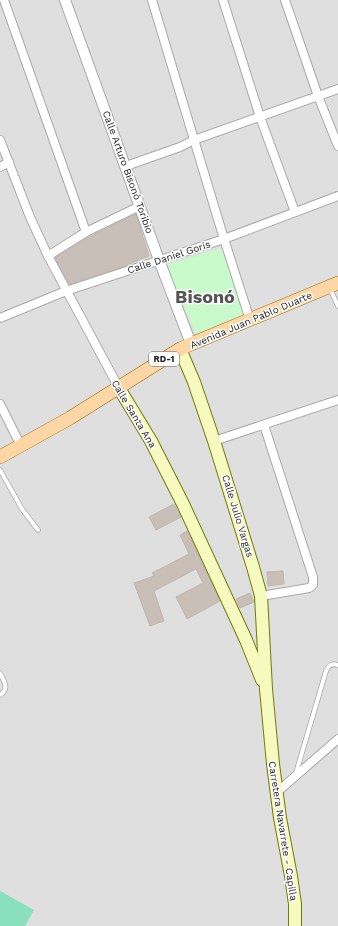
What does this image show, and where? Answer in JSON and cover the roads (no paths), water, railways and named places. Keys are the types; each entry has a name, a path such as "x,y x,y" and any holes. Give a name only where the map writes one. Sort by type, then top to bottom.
{"main road":[{"name":"Avenida Juan Pablo Duarte","path":"0,456 21,446 70,418 149,368 186,347 334,285"},
{"name":"Calle Julio Vargas","path":"186,347 194,382 254,567 261,596 266,689"},
{"name":"Calle Santa Ana","path":"119,388 151,441 169,475 246,640 266,689"},
{"path":"246,640 263,637"},
{"name":"Carretera Navarrete - Capilla","path":"266,689 276,793 291,876 295,904 295,926"}],"street":[{"path":"4,0 86,232"},
{"name":"Calle Arturo Bisonó Toribio","path":"65,0 159,260 186,347"},
{"path":"152,0 250,320"},
{"path":"223,0 260,117 295,212"},
{"path":"284,0 318,96 338,143"},
{"path":"126,166 180,147 194,140 338,89"},
{"name":"Calle Santa Ana","path":"0,140 30,217 48,256 119,388"},
{"path":"0,167 9,162"},
{"name":"Calle Daniel Goris","path":"0,318 66,291 224,239 338,196"},
{"path":"48,256 86,232 140,206"},
{"path":"214,441 338,400"},
{"path":"0,404 21,446"},
{"path":"261,596 309,588 313,585 313,577 264,425"},
{"path":"276,793 338,739"}],"lane":[{"path":"334,285 338,306"},
{"path":"0,470 22,509 38,530"},
{"path":"295,777 326,671 331,665 338,665"},
{"path":"0,673 6,687 5,692 0,695"}],"district":[{"name":"Bisonó","path":"205,296"}]}
